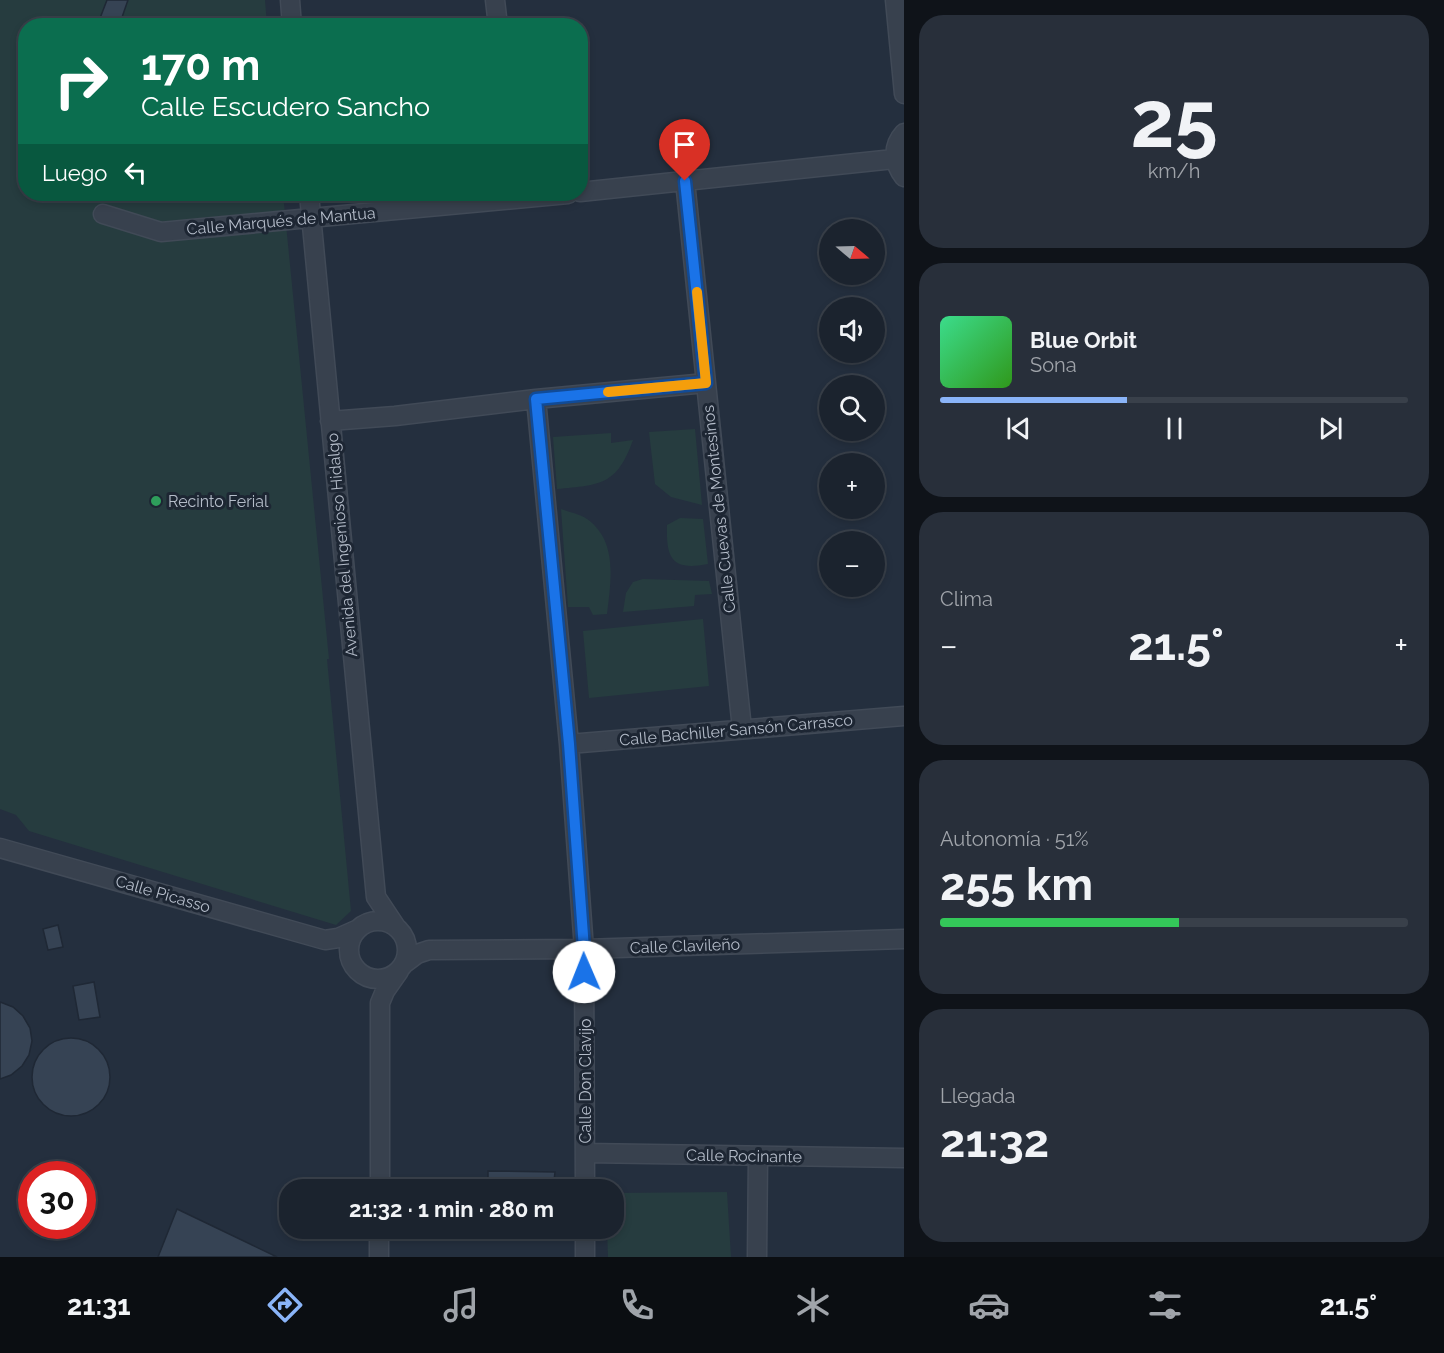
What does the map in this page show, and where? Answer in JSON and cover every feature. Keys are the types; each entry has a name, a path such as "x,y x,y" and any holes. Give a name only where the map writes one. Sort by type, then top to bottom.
{"street":[{"path":"290,0 291,18"},
{"path":"495,0 497,18"},
{"path":"896,0 904,94"},
{"path":"904,133 898,139 894,159 904,177"},
{"path":"588,191 894,159"},
{"name":"Calle Cuevas de Montesinos","path":"685,181 742,729"},
{"name":"Avenida del Ingenioso Hidalgo","path":"310,201 376,897 400,931"},
{"name":"Calle Marqués de Mantua","path":"103,214 161,232 311,219 469,201"},
{"path":"330,421 706,383"},
{"name":"Calle Don Clavijo","path":"536,399 569,744 584,949 585,1179"},
{"name":"Calle Bachiller Sansón Carrasco","path":"569,744 904,716"},
{"name":"Calle Picasso","path":"0,848 325,940 336,953 351,964"},
{"path":"376,897 349,946 351,964 365,977 380,1003"},
{"path":"325,940 338,938 380,921 400,931 417,945 429,950"},
{"path":"380,1179 380,1003 408,953 407,943 400,931"},
{"name":"Calle Clavileño","path":"402,967 417,954 429,950 584,949 904,939"},
{"path":"365,977 383,980 392,977 402,967"},
{"name":"Calle Rocinante","path":"585,1153 904,1158"},
{"path":"757,1257 758,1157"},
{"path":"379,1239 379,1257"},
{"path":"585,1239 585,1257"}],"green space":[{"name":"Recinto Ferial","path":"0,0 265,0 266,18 18,18 18,201 284,201 329,659 327,659 351,911 336,925 29,831 16,815 0,809"},
{"path":"695,429 702,505 671,497 655,484 649,432"},
{"path":"611,433 611,443 633,440 621,466 614,474 596,484 557,489 553,437"},
{"path":"561,509 587,519 604,538 611,575 607,614 593,615 589,607 568,607"},
{"path":"680,518 703,519 708,564 686,566 679,564 670,554 667,525"},
{"path":"643,579 709,581 712,594 695,595 694,606 623,612 626,593 633,582"},
{"path":"703,619 709,686 589,698 583,631"},
{"path":"727,1192 731,1257 608,1257 607,1239 624,1239 624,1193"}],"building":[{"path":"107,0 128,0 122,18 100,18"},
{"path":"58,925 63,947 48,950 43,929"},
{"path":"94,982 100,1017 79,1020 73,986"},
{"path":"0,1002 13,1007 23,1016 30,1028 32,1041 29,1055 22,1066 11,1075 0,1079"},
{"path":"71,1038 86,1041 103,1055 110,1077 107,1092 93,1109 71,1116 56,1113 39,1099 32,1077 35,1062 49,1045"},
{"path":"488,1171 555,1172 554,1179 488,1179"},
{"path":"177,1209 277,1257 158,1257"}],"slow traffic":[{"path":"608,392 706,383 697,292"}],"place":[{"name":"Recinto Ferial","path":"156,501"}],"route":[{"path":"584,972 569,744 536,399 706,383 685,181"}]}
